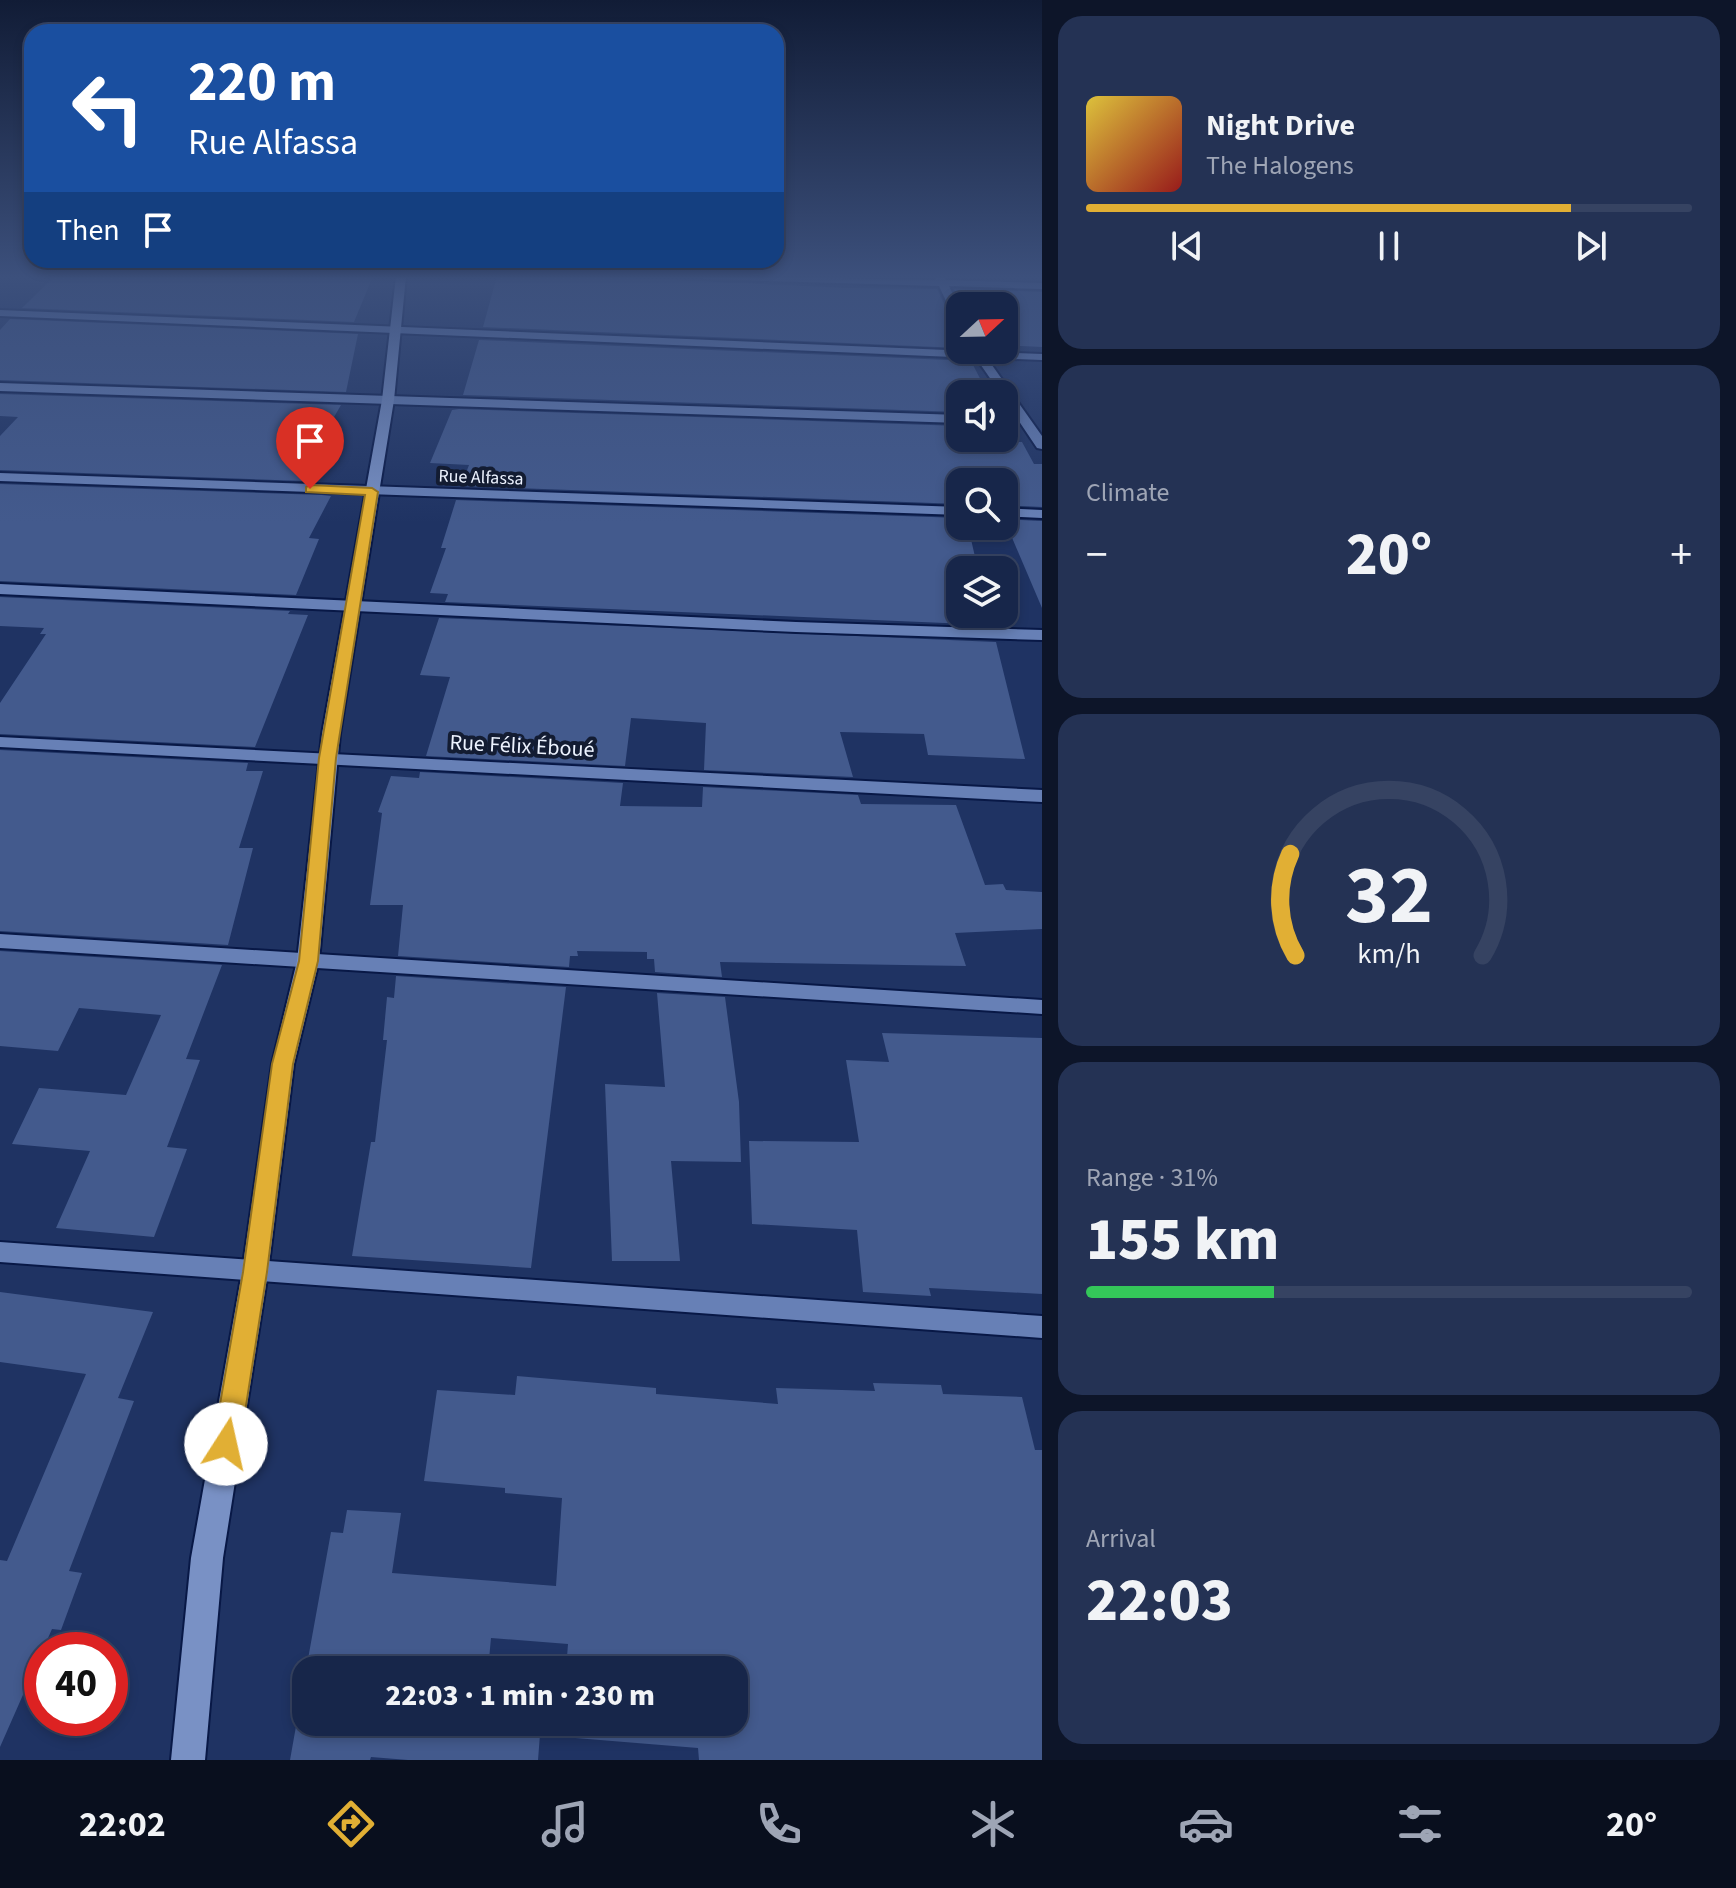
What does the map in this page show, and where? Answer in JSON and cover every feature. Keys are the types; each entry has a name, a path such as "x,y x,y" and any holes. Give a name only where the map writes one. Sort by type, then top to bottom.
{"street":[{"path":"188,1760 207,1558 255,1272 283,1064 308,961 327,758 355,606 393,358"},
{"path":"986,364 1042,445"},
{"path":"0,387 946,419"},
{"path":"1018,422 1027,422"},
{"name":"Rue Alfassa","path":"0,477 946,511"},
{"path":"1018,513 1042,514"},
{"path":"0,589 1042,635"},
{"name":"Rue Félix Éboué","path":"0,742 1042,796"},
{"path":"0,941 1042,1007"},
{"path":"0,1252 1042,1327"}],"building":[{"path":"0,358 353,358 346,392 0,380"},
{"path":"474,358 904,358 973,364 981,380 946,380 946,412 463,395"},
{"path":"0,394 341,405 330,424 335,425 304,481 0,470 0,436 18,417 0,416"},
{"path":"452,410 946,426 946,452 1018,452 1018,442 1022,442 1034,464 1042,464 1042,507 1018,506 1018,468 946,468 946,503 461,486 469,465 430,463"},
{"path":"0,484 331,496 309,538 319,539 296,595 0,581"},
{"path":"456,500 946,518 946,540 971,540 975,556 946,556 946,623 445,602 448,594 430,593 446,548 441,548"},
{"path":"1018,520 1042,521 1042,608 1013,540 1018,540"},
{"path":"0,597 290,611 288,614 308,615 255,747 0,734 0,703 46,634 40,634 44,628 0,626"},
{"path":"439,618 996,642 1025,759 928,755 924,734 840,732 853,777 704,770 706,723 631,718 625,766 426,756 450,677 420,675"},
{"path":"0,750 248,763 246,771 263,771 239,848 253,848 228,945 0,931"},
{"path":"420,772 623,783 620,806 702,807 703,787 858,795 861,804 956,805 985,885 1003,884 1006,890 1042,892 1042,929 955,933 966,966 720,962 722,977 655,972 654,959 647,959 647,952 577,951 578,956 570,956 569,967 398,956 403,905 370,905 382,813 378,812 391,776 419,778"},
{"path":"0,951 222,965 186,1059 200,1060 167,1147 187,1149 154,1237 56,1228 90,1151 12,1144 39,1088 126,1095 161,1015 79,1008 58,1051 0,1046"},
{"path":"396,976 566,987 531,1268 352,1256 371,1142 375,1142 387,1040 383,1040 387,997 394,998"},
{"path":"657,993 725,997 739,1102 741,1162 671,1161 680,1261 612,1261 605,1084 665,1087"},
{"path":"882,1033 1042,1038 1042,1294 929,1288 931,1296 863,1292 857,1230 752,1224 749,1141 859,1142 846,1060 889,1062"},
{"path":"0,1292 153,1312 118,1398 134,1401 69,1571 82,1573 61,1630 24,1632 24,1693 0,1747 0,1560 7,1561 86,1374 0,1362"},
{"path":"517,1376 656,1388 656,1394 778,1404 776,1388 875,1391 873,1383 941,1385 943,1394 1022,1397 1035,1450 1042,1450 1042,1760 699,1760 698,1748 563,1737 748,1736 748,1656 567,1656 568,1644 491,1638 489,1656 309,1656 331,1532 343,1533 347,1510 401,1513 392,1573 556,1586 562,1498 505,1493 505,1488 424,1481 437,1390 515,1395"},
{"path":"294,1736 540,1736 538,1760 371,1757 370,1760 290,1760"}],"route":[{"path":"226,1444 255,1272 283,1064 308,961 327,758 372,492 310,489"}]}
